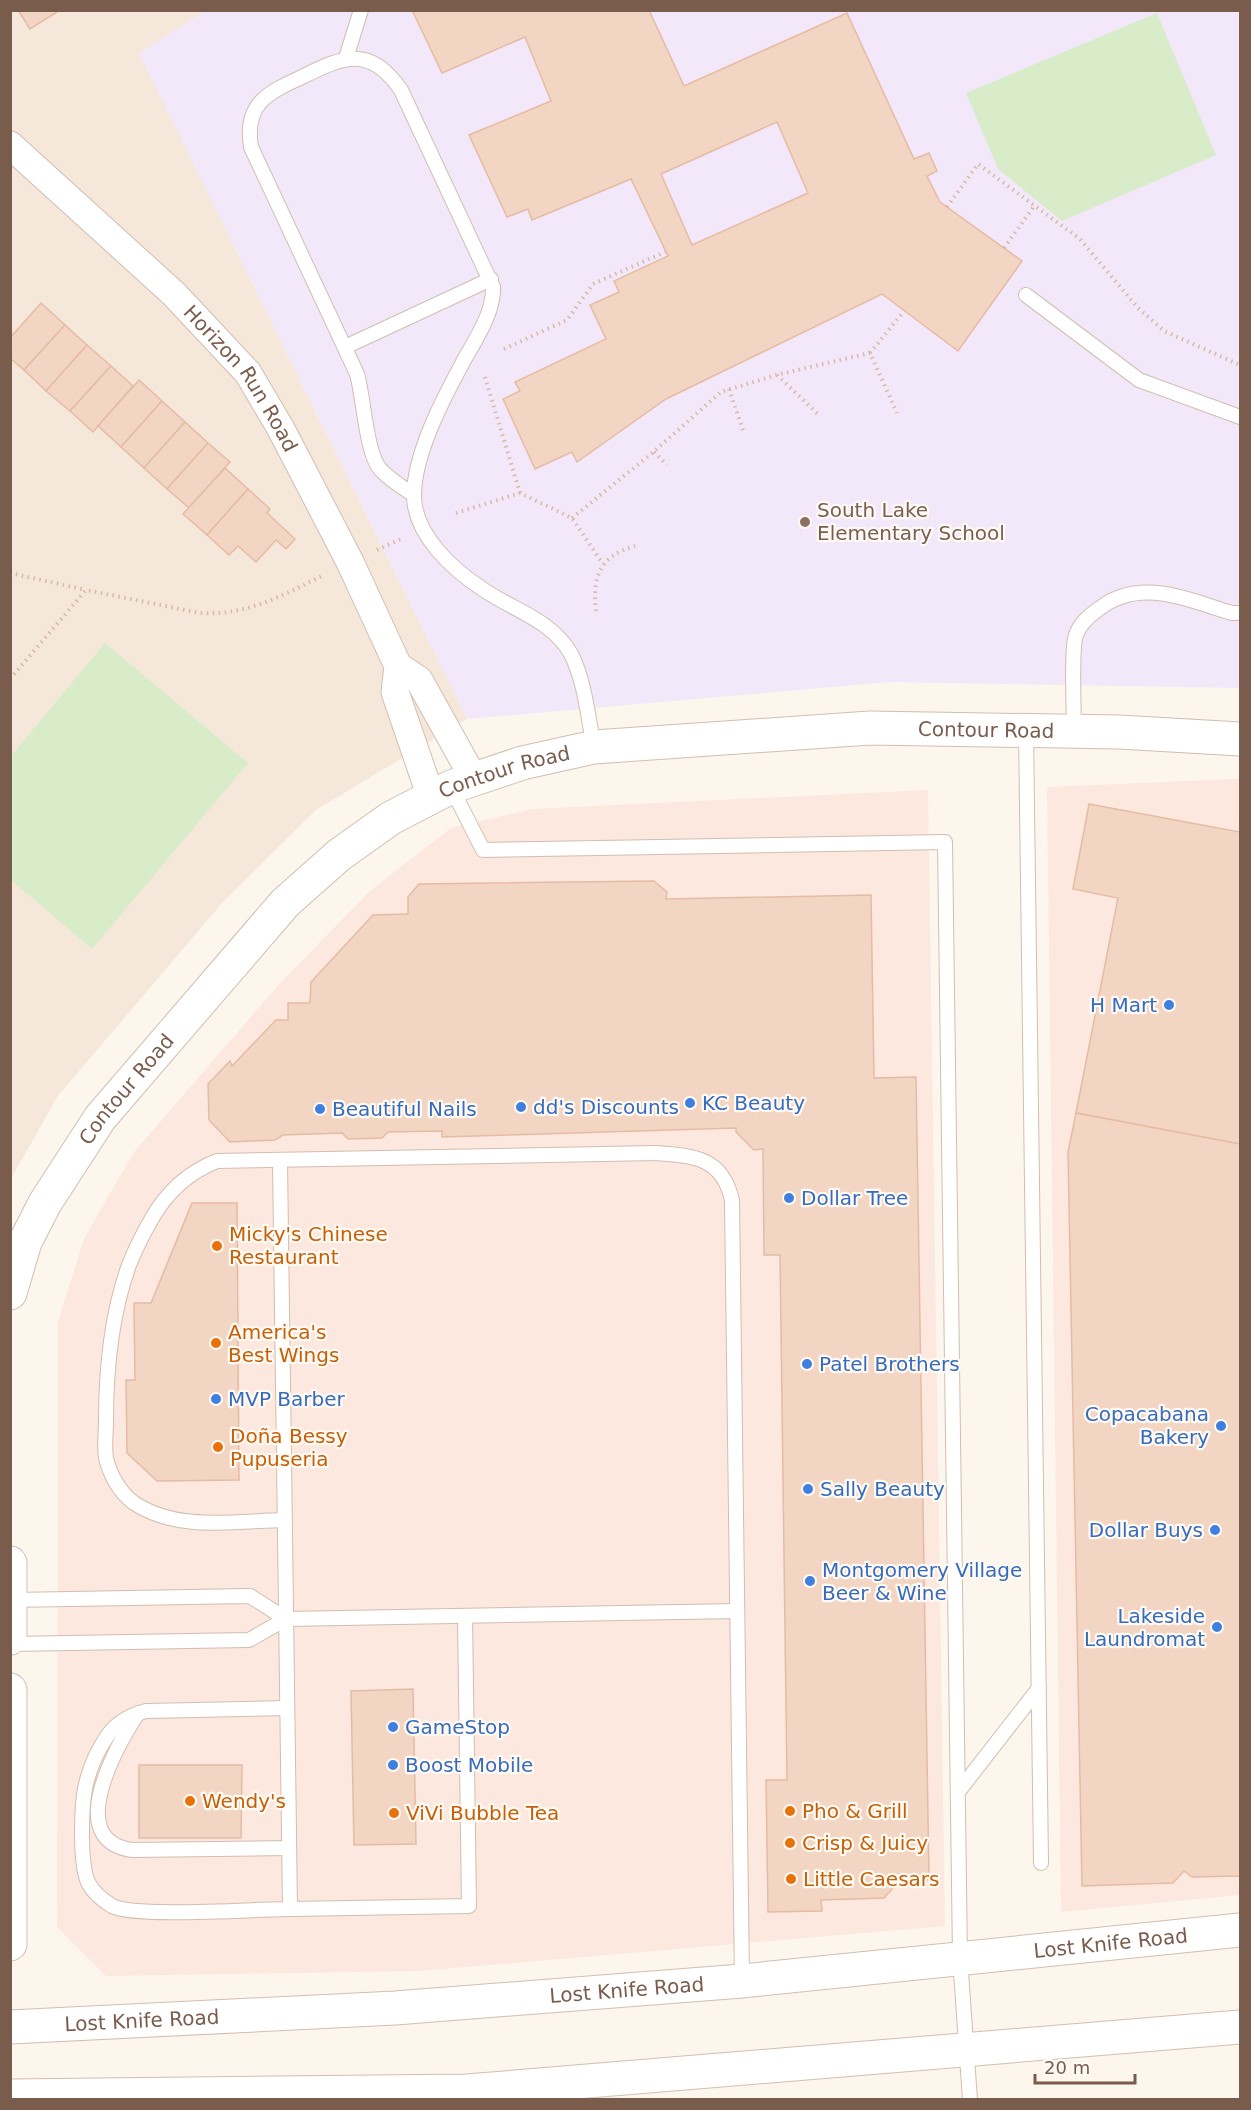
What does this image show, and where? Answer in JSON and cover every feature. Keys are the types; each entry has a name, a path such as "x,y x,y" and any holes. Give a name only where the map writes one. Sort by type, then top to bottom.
{"street":[{"name":"Horizon Run Road","path":"10,145 141,263 236,358 281,429 350,562 398,666 395,692 452,788"},
{"name":"Horizon Run Road","path":"398,666 419,680 452,788"},
{"name":"Contour Road","path":"10,1293 18,1240 100,1118 285,903 339,855 391,818 452,788 522,762 594,747 870,728 1074,732 1240,739"},
{"path":"10,1563 10,1638"},
{"path":"10,1690 10,1944"},
{"name":"Lost Knife Road","path":"10,2027 395,2008 742,1981 1240,1930"},
{"path":"10,2096 467,2091 1240,2027"}],"lane":[{"path":"346,58 361,10"},
{"path":"414,495 390,479 372,456 364,399 357,374 251,147 248,132 250,117 271,92 331,62 346,58 361,58 377,64 391,74 401,90 490,279 491,304 425,442 414,495 423,529 448,562 484,591 529,614 551,631 571,654 594,747"},
{"path":"345,347 490,279"},
{"path":"1026,295 1139,380 1240,417"},
{"path":"1074,732 1075,636 1088,616 1108,602 1132,592 1158,592 1232,613 1240,613"},
{"path":"1026,731 1041,1863"},
{"path":"452,788 483,850 945,842 960,1958 970,2100"},
{"path":"285,1520 181,1521 156,1515 132,1502 115,1483 106,1457 106,1382 115,1316 130,1264 152,1218 179,1184 197,1168 217,1161 656,1154 688,1156 705,1161 718,1170 728,1182 732,1200 742,1981"},
{"path":"280,1160 290,1909"},
{"path":"11,1600 250,1596 286,1619"},
{"path":"10,1644 249,1640 286,1619 737,1611"},
{"path":"287,1708 146,1711 126,1718 109,1733 96,1754 86,1781 83,1806 84,1862 89,1885 109,1904 131,1911 469,1906 465,1616"},
{"path":"958,1792 1039,1688"},
{"path":"138,1713 111,1758 102,1783 99,1817 103,1832 110,1842 120,1849 132,1850 289,1848"}],"path":[{"path":"947,207 978,164 1080,239 1157,326 1181,341 1240,365"},
{"path":"1004,248 1035,205"},
{"path":"504,349 567,320 593,284 665,252"},
{"path":"572,518 654,452 706,403 729,389 776,375 870,353 904,311"},
{"path":"870,353 897,413"},
{"path":"776,375 820,416"},
{"path":"485,376 520,493"},
{"path":"729,389 744,433"},
{"path":"654,452 667,465"},
{"path":"456,513 520,493 572,518 603,564"},
{"path":"10,573 200,613 235,613 255,608 423,529"},
{"path":"596,610 595,579 603,564 624,549 635,546"},
{"path":"10,679 86,590"}],"shaded area":[{"name":"South Lake Elementary School","path":"207,10 1240,11 1240,688 889,682 467,719 139,53"},
{"path":"11,11 207,11 139,53 467,719 316,810 222,903 57,1097 11,1179"},
{"path":"1240,780 1240,1895 1061,1912 1047,787"},
{"path":"928,790 945,1926 419,1971 106,1976 57,1927 58,1322 84,1239 134,1152 281,982 370,891 451,828 532,809"}],"green space":[{"path":"1157,13 1216,155 1062,221 998,169 966,93"},
{"path":"105,643 248,763 92,949 11,880 11,756"}],"building":[{"path":"18,10 56,10 57,12 30,29"},
{"path":"412,10 649,10 684,86 847,13 914,159 929,153 937,171 927,176 940,202 1022,261 958,351 882,294 666,399 577,462 572,452 535,469 503,399 520,391 515,382 606,339 590,305 619,292 614,281 668,256 631,179 532,220 528,209 507,217 469,135 551,101 525,37 442,73","holes":["777,122 808,193 692,245 661,174"]},
{"path":"41,303 65,325 24,370 10,358 10,338"},
{"path":"65,325 87,345 46,391 24,370"},
{"path":"87,345 111,366 70,411 46,391"},
{"path":"111,366 133,386 93,432 70,411"},
{"path":"139,380 162,401 121,447 98,426"},
{"path":"162,401 185,422 144,468 121,447"},
{"path":"185,422 208,443 167,489 144,468"},
{"path":"208,443 230,462 189,508 167,489"},
{"path":"225,468 248,489 207,535 183,514"},
{"path":"248,489 270,509 267,513 295,539 286,549 276,540 256,562 238,546 229,555 207,535"},
{"name":"H Mart","path":"1089,804 1240,832 1240,1144 1076,1113 1118,898 1073,889"},
{"path":"654,881 667,892 666,899 871,895 874,1078 916,1077 929,1880 900,1880 884,1898 821,1900 822,1911 768,1912 766,1780 787,1780 780,1255 764,1255 763,1149 754,1150 736,1132 736,1128 442,1137 442,1131 388,1132 382,1138 348,1139 342,1133 283,1135 275,1140 230,1142 209,1120 208,1084 230,1061 232,1066 276,1020 288,1020 288,1003 310,1003 311,982 373,915 408,914 408,897 419,884"},
{"path":"1076,1113 1240,1144 1240,1876 1192,1877 1184,1871 1173,1883 1082,1886 1068,1152"},
{"path":"192,1203 237,1203 239,1480 157,1481 127,1453 126,1380 135,1380 134,1303 151,1303"},
{"path":"413,1689 416,1844 354,1845 351,1691"},
{"name":"Wendy's","path":"139,1765 242,1765 241,1838 139,1838"}],"place":[{"name":"South Lake Elementary School","path":"805,522"},
{"name":"H Mart","path":"1169,1005"},
{"name":"KC Beauty","path":"690,1103"},
{"name":"dd's Discounts","path":"521,1107"},
{"name":"Beautiful Nails","path":"320,1109"},
{"name":"Dollar Tree","path":"789,1198"},
{"name":"Micky's Chinese Restaurant","path":"217,1246"},
{"name":"America's Best Wings","path":"216,1343"},
{"name":"Patel Brothers","path":"807,1364"},
{"name":"MVP Barber","path":"216,1399"},
{"name":"Copacabana Bakery","path":"1221,1426"},
{"name":"Doña Bessy Pupuseria","path":"218,1447"},
{"name":"Sally Beauty","path":"808,1489"},
{"name":"Dollar Buys","path":"1215,1530"},
{"name":"Montgomery Village Beer & Wine","path":"810,1581"},
{"name":"Lakeside Laundromat","path":"1217,1627"},
{"name":"GameStop","path":"393,1727"},
{"name":"Boost Mobile","path":"393,1765"},
{"name":"Wendy's","path":"190,1801"},
{"name":"Pho & Grill","path":"790,1811"},
{"name":"ViVi Bubble Tea","path":"394,1813"},
{"name":"Crisp & Juicy","path":"790,1843"},
{"name":"Little Caesars","path":"791,1879"}]}
